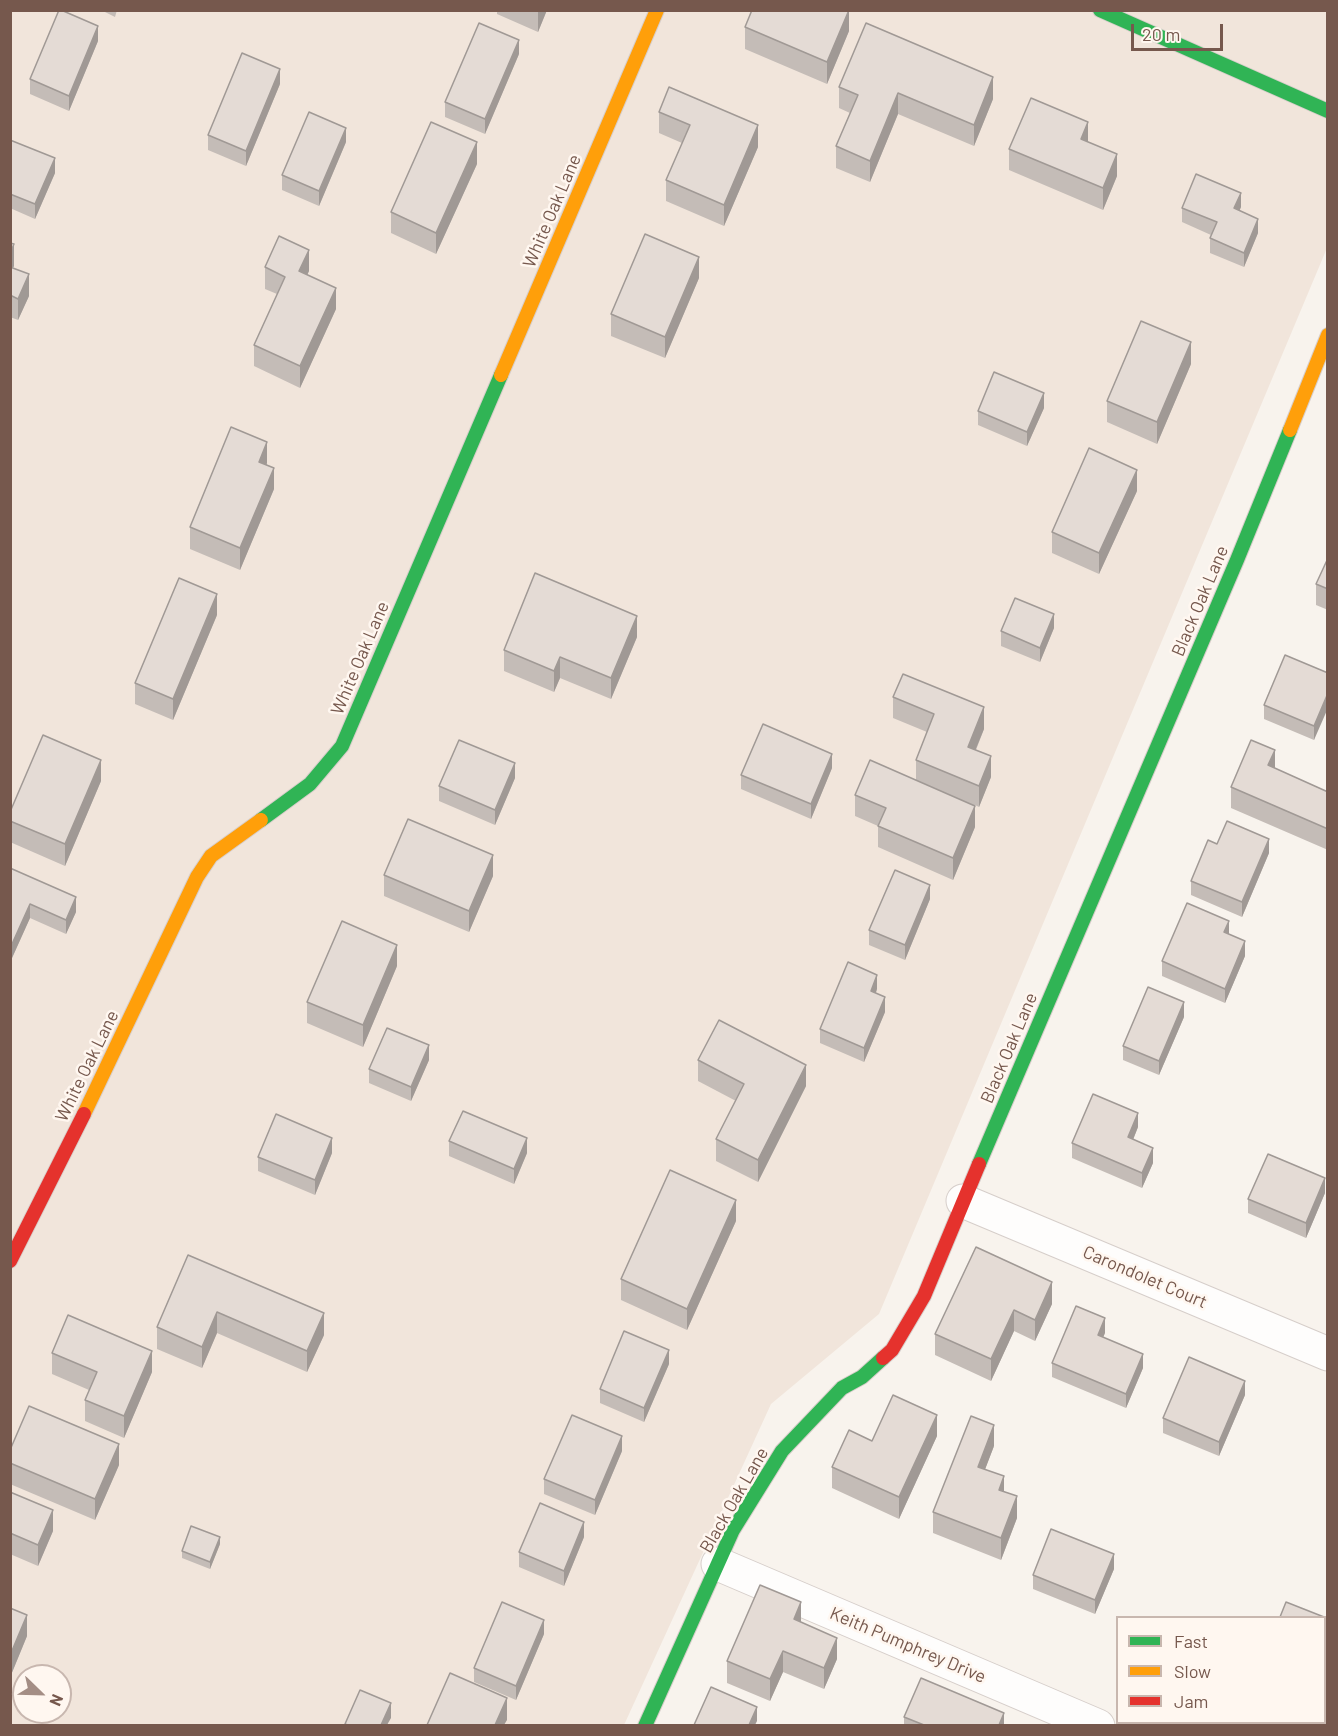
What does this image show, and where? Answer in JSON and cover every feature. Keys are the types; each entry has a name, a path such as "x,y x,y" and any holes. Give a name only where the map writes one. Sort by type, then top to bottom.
{"street":[{"name":"White Oak Lane","path":"10,1261 96,1090 197,877 211,856 310,784 342,746 657,10"},
{"path":"1100,10 1328,111"},
{"name":"Black Oak Lane","path":"645,1725 733,1530 782,1452 842,1388 862,1377 892,1350 924,1296 1237,560 1328,335"},
{"name":"Carondolet Court","path":"963,1201 1328,1354"},
{"name":"Keith Pumphrey Drive","path":"718,1564 1097,1725"}],"shaded area":[{"path":"11,11 1327,11 1327,248 879,1314 771,1404 624,1725 11,1726"}],"building":[{"path":"59,10 98,26 69,96 30,79"},
{"path":"752,10 849,10 827,62 745,27"},
{"path":"479,23 519,40 485,119 445,102"},
{"path":"866,23 993,77 974,125 898,93 870,161 836,146 858,95 839,87"},
{"path":"242,53 280,69 246,151 208,135"},
{"path":"669,87 758,125 724,205 666,180 690,125 659,112"},
{"path":"1031,98 1088,122 1081,139 1117,154 1103,188 1009,149"},
{"path":"309,112 346,128 319,191 282,175"},
{"path":"431,122 477,142 436,233 391,212"},
{"path":"10,140 55,158 35,204 10,194"},
{"path":"1196,174 1241,193 1234,208 1258,219 1244,253 1210,238 1217,222 1182,208"},
{"path":"645,234 699,257 665,337 611,314"},
{"path":"279,236 309,250 299,271 336,288 300,366 254,345 285,277 265,267"},
{"path":"10,267 29,274 18,299 10,295"},
{"path":"1141,321 1191,342 1157,422 1107,401"},
{"path":"994,372 1044,393 1027,432 978,411"},
{"path":"231,427 267,442 259,462 274,468 240,548 190,527"},
{"path":"1089,448 1137,470 1099,553 1052,532"},
{"path":"1328,558 1328,589 1316,584"},
{"path":"535,573 637,616 611,678 560,657 554,671 504,650"},
{"path":"179,578 217,594 173,699 135,683"},
{"path":"1015,598 1054,614 1040,648 1001,631"},
{"path":"1285,655 1328,673 1328,693 1314,726 1264,705"},
{"path":"903,674 984,707 968,747 991,756 979,786 916,760 934,714 893,697"},
{"path":"763,724 832,754 811,804 741,775"},
{"path":"43,735 101,760 65,844 10,821 10,812"},
{"path":"459,740 515,763 495,810 439,786"},
{"path":"1251,740 1275,750 1268,765 1328,792 1328,829 1231,787"},
{"path":"870,760 975,806 953,858 878,826 886,808 855,795"},
{"path":"408,819 493,855 469,911 384,875"},
{"path":"1227,821 1269,839 1242,902 1191,881 1208,840 1217,844"},
{"path":"10,868 76,897 66,920 30,904 12,944 10,943"},
{"path":"895,870 930,885 905,945 869,930"},
{"path":"1187,903 1229,921 1224,932 1245,941 1225,989 1162,961"},
{"path":"342,921 397,945 363,1025 307,1002"},
{"path":"848,962 877,975 871,991 885,997 864,1048 820,1029"},
{"path":"1148,987 1184,1002 1159,1061 1123,1046"},
{"path":"719,1020 806,1065 758,1160 716,1139 744,1084 698,1060"},
{"path":"387,1028 429,1045 411,1087 369,1069"},
{"path":"1093,1094 1138,1113 1128,1137 1153,1148 1142,1173 1072,1143"},
{"path":"463,1111 527,1138 514,1169 449,1141"},
{"path":"276,1114 332,1138 315,1180 258,1157"},
{"path":"1268,1154 1325,1178 1306,1223 1248,1199"},
{"path":"670,1170 736,1200 687,1309 621,1279"},
{"path":"976,1247 1052,1282 1035,1320 1014,1310 991,1359 935,1334"},
{"path":"188,1255 324,1313 307,1351 217,1312 202,1347 157,1327"},
{"path":"1076,1306 1105,1318 1098,1335 1143,1354 1126,1394 1052,1363"},
{"path":"68,1315 152,1351 124,1416 85,1400 97,1372 52,1353"},
{"path":"624,1331 669,1350 644,1408 600,1389"},
{"path":"1189,1357 1245,1381 1219,1442 1163,1418"},
{"path":"893,1395 937,1415 899,1497 832,1467 849,1430 872,1441"},
{"path":"29,1406 119,1444 95,1499 10,1463 10,1450"},
{"path":"572,1415 622,1436 595,1500 544,1479"},
{"path":"971,1416 994,1425 978,1467 1004,1476 999,1490 1017,1496 1001,1538 933,1512"},
{"path":"10,1492 53,1510 38,1545 10,1533"},
{"path":"540,1503 584,1522 564,1571 519,1552"},
{"path":"191,1526 220,1537 210,1562 182,1551"},
{"path":"1051,1529 1114,1554 1095,1600 1033,1575"},
{"path":"760,1585 801,1602 794,1619 837,1638 824,1668 783,1651 770,1679 727,1661"},
{"path":"502,1602 544,1620 516,1686 474,1668"},
{"path":"1286,1602 1321,1616 1280,1616"},
{"path":"10,1608 27,1615 11,1653 10,1653"},
{"path":"1326,1618 1328,1619 1326,1634"},
{"path":"450,1673 507,1698 495,1725 427,1725"},
{"path":"921,1678 1004,1713 999,1725 924,1725 904,1717"},
{"path":"711,1687 757,1707 749,1725 694,1725"},
{"path":"360,1690 391,1703 381,1725 345,1724"}],"traffic: fast":[{"path":"1100,10 1328,111"},
{"path":"261,820 310,784 342,746 501,375"},
{"path":"979,1164 1237,560 1290,430"},
{"path":"645,1726 733,1530 782,1451 842,1388 862,1377 883,1358"}],"traffic: slow":[{"path":"501,375 657,10"},
{"path":"1290,430 1328,335"},
{"path":"84,1114 197,877 211,856 261,820"}],"traffic: jam":[{"path":"10,1261 84,1114"},
{"path":"883,1358 892,1350 924,1296 979,1164"}]}
